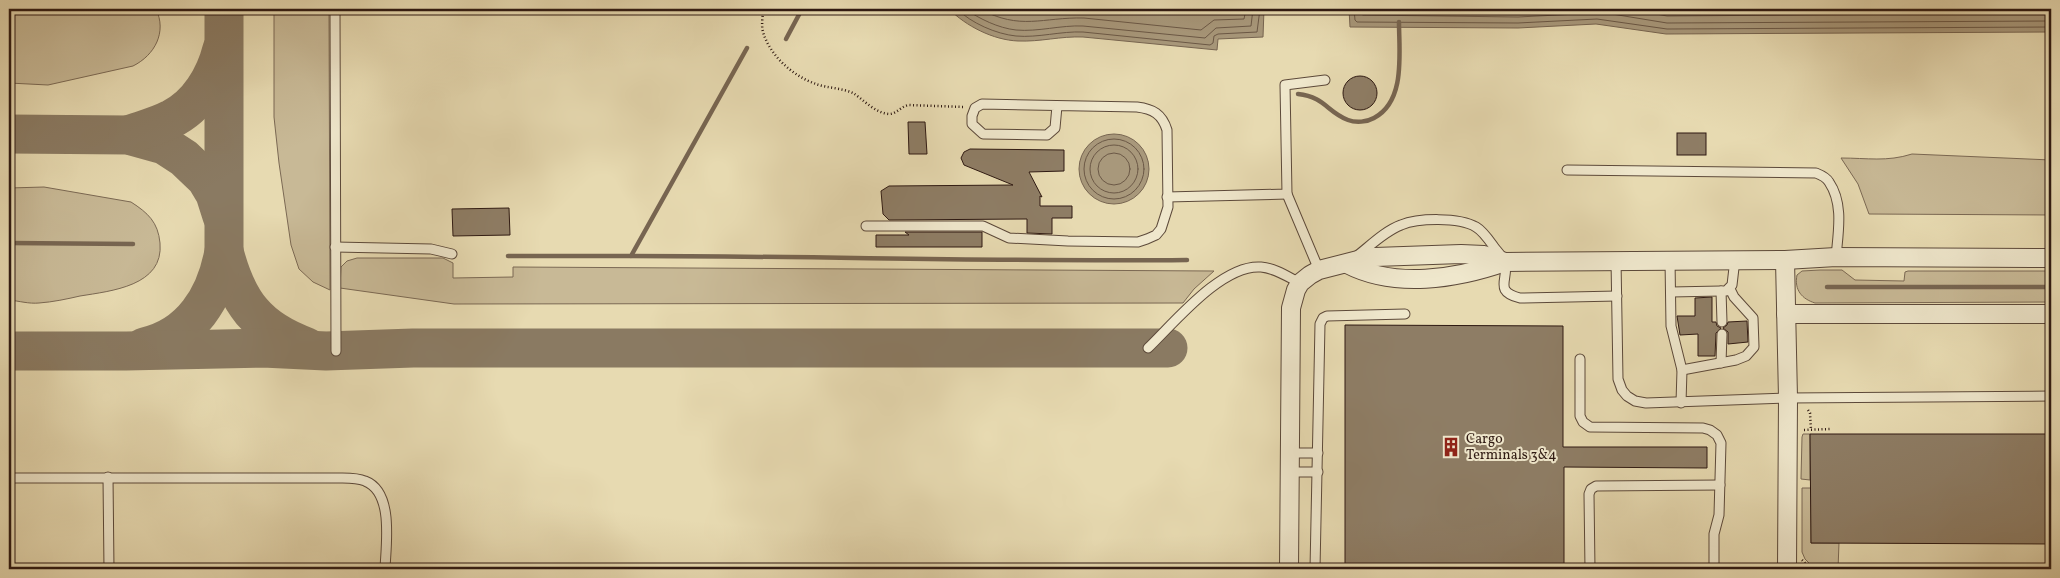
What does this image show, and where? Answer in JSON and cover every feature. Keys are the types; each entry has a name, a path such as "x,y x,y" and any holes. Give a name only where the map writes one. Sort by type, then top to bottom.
{"street":[{"path":"1289,569 1291,308 1300,282 1319,270 1375,256 1484,255 1505,262"},
{"path":"1347,264 1363,272 1379,276 1433,279 1464,274 1505,262 1785,260 1836,257 2051,258"},
{"path":"1785,260 1786,314 1797,398 1787,569"},
{"path":"1786,314 2051,314"}],"lane":[{"path":"335,9 336,351"},
{"path":"1319,270 1287,194 1285,85 1325,80"},
{"path":"866,226 983,226 1009,238 1068,241 1138,242 1156,235 1161,229 1168,207 1167,130 1164,122 1153,110 1137,107 982,104 974,108 972,124 983,134 1047,135 1055,128 1057,106"},
{"path":"1567,170 1816,173 1829,180 1837,199 1839,219 1836,257"},
{"path":"1167,197 1287,194"},
{"path":"1347,264 1389,232 1400,226 1416,221 1453,221 1475,226 1487,237 1505,262 1504,286 1509,296 1520,298 1617,296"},
{"path":"335,248 431,249 452,254"},
{"path":"1616,260 1618,379 1622,390 1636,401 1681,403 1797,398 2051,396"},
{"path":"1670,260 1671,326 1682,370 1681,403"},
{"path":"1671,292 1725,290 1732,285 1734,260"},
{"path":"1148,348 1211,287 1237,271 1249,267 1263,267 1300,282"},
{"path":"1722,322 1725,290"},
{"path":"1682,370 1741,358 1754,347 1753,318 1725,290"},
{"path":"1316,569 1320,324 1323,318 1327,316 1405,314"},
{"path":"1721,362 1722,334"},
{"path":"1580,359 1580,416 1583,422 1590,427 1703,428 1717,435 1721,443 1719,515 1714,534 1714,569"},
{"path":"1289,453 1318,453"},
{"path":"1290,472 1318,472"},
{"path":"108,477 109,569"},
{"path":"9,478 352,478 366,481 377,489 384,501 385,569"},
{"path":"1590,569 1589,494 1591,489 1596,486 1720,485"}],"path":[{"path":"763,9 763,32 771,48 789,70 800,78 852,93 882,112 891,114 897,112 903,106 909,105 974,108"},
{"path":"1797,398 1810,413 1811,430"}],"shaded area":[{"path":"9,9 156,9 160,26 159,34 153,49 133,66 48,85 9,83"},
{"path":"274,9 329,9 330,290 313,282 299,269 291,245 274,117"},
{"path":"1912,154 2051,160 2051,215 1869,214 1858,184 1841,158 1885,159"},
{"path":"44,187 131,202 137,206 151,219 159,236 159,257 154,269 133,284 106,292 39,303 9,300 9,188"},
{"path":"357,258 443,258 453,263 453,278 513,277 513,267 1214,271 1194,289 1183,303 454,304 340,288 341,267 347,261"},
{"path":"1842,270 1855,280 1904,281 1905,272 1908,271 2051,271 2051,302 1815,303 1806,299 1800,293 1796,280 1797,275 1802,271"},
{"path":"1803,434 1810,434 1810,480 1801,479"},
{"path":"1802,488 1811,488 1811,543 1839,543 1838,569 1815,569 1805,559 1802,552"}],"water":[{"path":"949,9 1264,9 1263,37 1218,39 1217,50 1083,37 1018,41 999,38 980,31 963,21"},
{"path":"1349,9 2051,9 2051,32 1666,34 1596,24 1518,28 1350,27"},
{"path":"1114,134 1127,137 1139,144 1146,156 1149,169 1146,182 1139,194 1127,201 1114,204 1101,201 1089,194 1082,182 1079,169 1082,156 1089,144 1101,137"}],"building":[{"path":"1360,76 1372,81 1377,93 1372,105 1360,110 1348,105 1343,93 1348,81"},
{"path":"908,122 925,122 927,154 909,154"},
{"path":"1677,133 1706,133 1706,155 1677,155"},
{"path":"970,149 1064,150 1064,171 1029,172 1042,197 1040,196 1040,206 1072,206 1072,218 1052,218 1052,234 1027,233 1027,219 889,220 883,214 881,191 889,186 1013,185 964,165 961,158 964,152"},
{"path":"509,208 510,235 453,236 452,209"},
{"path":"905,232 982,232 982,247 876,247 876,235 909,235"},
{"path":"1712,297 1712,322 1716,322 1717,326 1721,328 1716,333 1715,356 1698,356 1698,334 1680,335 1677,316 1695,316 1695,298"},
{"path":"1747,321 1748,342 1728,344 1728,332 1723,328 1728,322"},
{"name":"Cargo Terminals 3&4","path":"1345,325 1563,326 1563,447 1707,447 1707,468 1564,467 1564,569 1345,569"},
{"path":"1810,434 2051,434 2051,544 1811,543"}],"waterway":[{"path":"786,39 802,9"},
{"path":"1298,94 1314,98 1341,117 1354,122 1374,118 1384,110 1396,88 1400,62 1399,22"},
{"path":"508,256 631,256 747,48"},
{"path":"9,243 133,244"},
{"path":"631,256 1187,260"},
{"path":"1827,287 2051,287"}],"taxiway":[{"path":"144,347 161,342 188,324 208,299 220,268 224,251 224,9"},
{"path":"128,135 166,121 189,107 210,80 222,49"},
{"path":"9,134 128,135 164,145 184,158 206,179 215,194 222,216"},
{"path":"224,251 235,285 252,311 275,332 307,347"},
{"path":"9,351 263,348 326,351 413,348 1168,348"}],"place":[{"name":"Cargo Terminals 3&4","path":"1451,447"}]}
